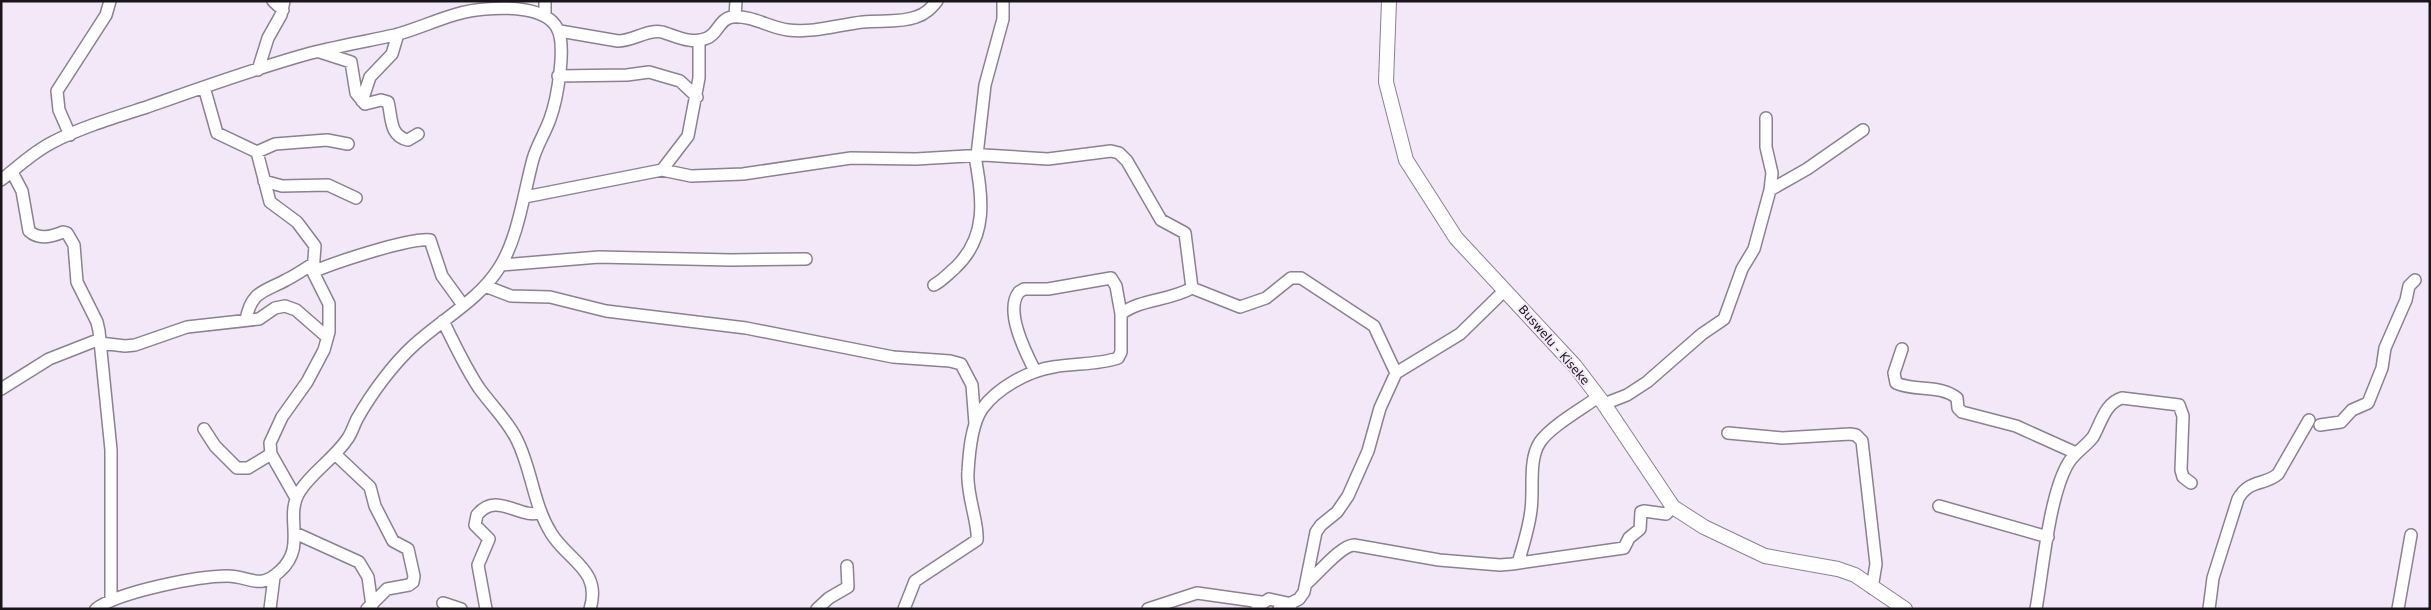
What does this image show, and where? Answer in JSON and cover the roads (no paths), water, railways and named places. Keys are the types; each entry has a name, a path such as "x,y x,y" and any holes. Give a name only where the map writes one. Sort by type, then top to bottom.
{"main road":[{"name":"Buswelu - Kiseke","path":"1389,1 1386,82 1406,160 1456,238 1575,366 1601,400 1673,507 1704,527 1757,553 1838,569 1855,575 1905,609"}],"street":[{"path":"70,134 59,110 57,91 106,14 110,1"},
{"path":"258,70 268,38 283,6 273,1"},
{"path":"545,1 545,16"},
{"path":"735,17 736,1"},
{"path":"560,31 618,41 662,32 682,39 699,40 712,35 726,18 735,17 764,22 785,30 812,32 862,22 914,18 929,11 937,1"},
{"path":"934,285 943,280 964,259 975,242 982,213 976,156 985,85 1003,19 1003,1"},
{"path":"1,180 33,154 53,141 70,134 258,70 318,52 398,34 481,5 545,16 552,19 560,31 562,42 550,118 535,152 525,197 501,265 486,286 411,347 375,391 348,437 335,454 302,487 296,498 295,544 289,562 274,577 267,581 256,582 236,576 211,578 133,592 111,599 96,609"},
{"path":"362,101 370,77 392,54 398,34"},
{"path":"662,170 688,136 697,97 699,40"},
{"path":"318,52 351,62 356,93 365,104 385,100 388,102 393,129 403,139 408,140 418,134"},
{"path":"558,76 627,75 649,72 680,81 697,97"},
{"path":"204,87 214,129 217,133 257,152 275,144 327,140 348,144"},
{"path":"1518,563 1530,520 1534,487 1533,457 1537,448 1548,434 1601,400 1627,395 1647,382 1702,334 1724,319 1742,269 1754,249 1770,190 1772,173 1766,146 1766,118"},
{"path":"1770,190 1807,169 1863,130"},
{"path":"525,197 662,170 691,176 743,174 851,158 916,159 976,156 1048,159 1111,150 1119,153 1127,161 1161,220 1185,234 1192,288"},
{"path":"257,152 270,202 297,222 315,246 314,268 329,304 327,337 324,350 307,382 282,417 274,433 270,454 296,498"},
{"path":"12,172 22,191 29,231 47,238 63,232 70,238 76,252 77,282 97,322 111,450 111,599"},
{"path":"264,181 282,186 328,185 356,198"},
{"path":"246,320 251,304 261,291 314,268 417,240 430,240 442,276 463,306"},
{"path":"501,265 599,257 750,260 806,259"},
{"path":"975,424 982,410 992,398 1035,371 1054,366 1118,358 1122,352 1121,314 1116,286 1111,278 1048,289 1024,289 1015,296 1014,316 1019,336 1035,371"},
{"path":"1121,314 1137,305 1180,294 1192,288 1240,306 1266,298 1291,278 1302,278 1374,326 1396,373"},
{"path":"2320,425 2341,422 2352,410 2368,403 2382,368 2384,348 2406,300 2409,286 2415,280"},
{"path":"486,286 511,296 550,298 606,311 746,328 894,357 950,361 961,364 972,385 975,424 968,473 970,501 977,540 915,581 904,609"},
{"path":"1279,609 1292,604 1304,592 1316,532 1321,525 1337,512 1348,496 1368,451 1380,408 1396,373 1460,334 1505,290"},
{"path":"1,389 49,359 100,341 125,346 135,345 187,327 259,319 275,308 285,306 296,310 327,337"},
{"path":"443,321 479,387 516,439 524,455 531,486 552,534 590,578 593,598 590,609"},
{"path":"1902,349 1894,373 1896,383 1918,389 1938,389 1949,392 1957,398 1958,408 1962,412 2016,426 2076,452"},
{"path":"2036,609 2048,537 2058,492 2068,464 2076,452 2092,438 2109,407 2115,401 2122,398 2179,405 2182,410 2184,424 2182,477 2191,483"},
{"path":"2209,609 2213,578 2238,499 2243,490 2251,485 2273,478 2278,474 2309,420"},
{"path":"204,429 215,446 238,468 248,468 270,454"},
{"path":"1728,433 1775,438 1850,434 1860,438 1876,564 1872,588"},
{"path":"335,454 370,487 375,506 393,541 408,549 410,556 413,582 409,585 387,589 369,607"},
{"path":"486,609 478,565 489,539 475,525 477,515 487,508 496,505 508,506 528,515 542,512"},
{"path":"1939,506 2048,537"},
{"path":"1306,583 1322,570 1341,549 1354,545 1439,560 1500,565 1624,548 1629,538 1640,530 1641,512 1666,514 1673,507"},
{"path":"295,533 359,562 368,577 369,607"},
{"path":"2398,609 2411,535"},
{"path":"817,609 829,598 848,587 847,566"},
{"path":"270,609 274,577"},
{"path":"1148,609 1196,593 1258,605 1269,599 1292,604"},
{"path":"443,604 461,609"}]}
